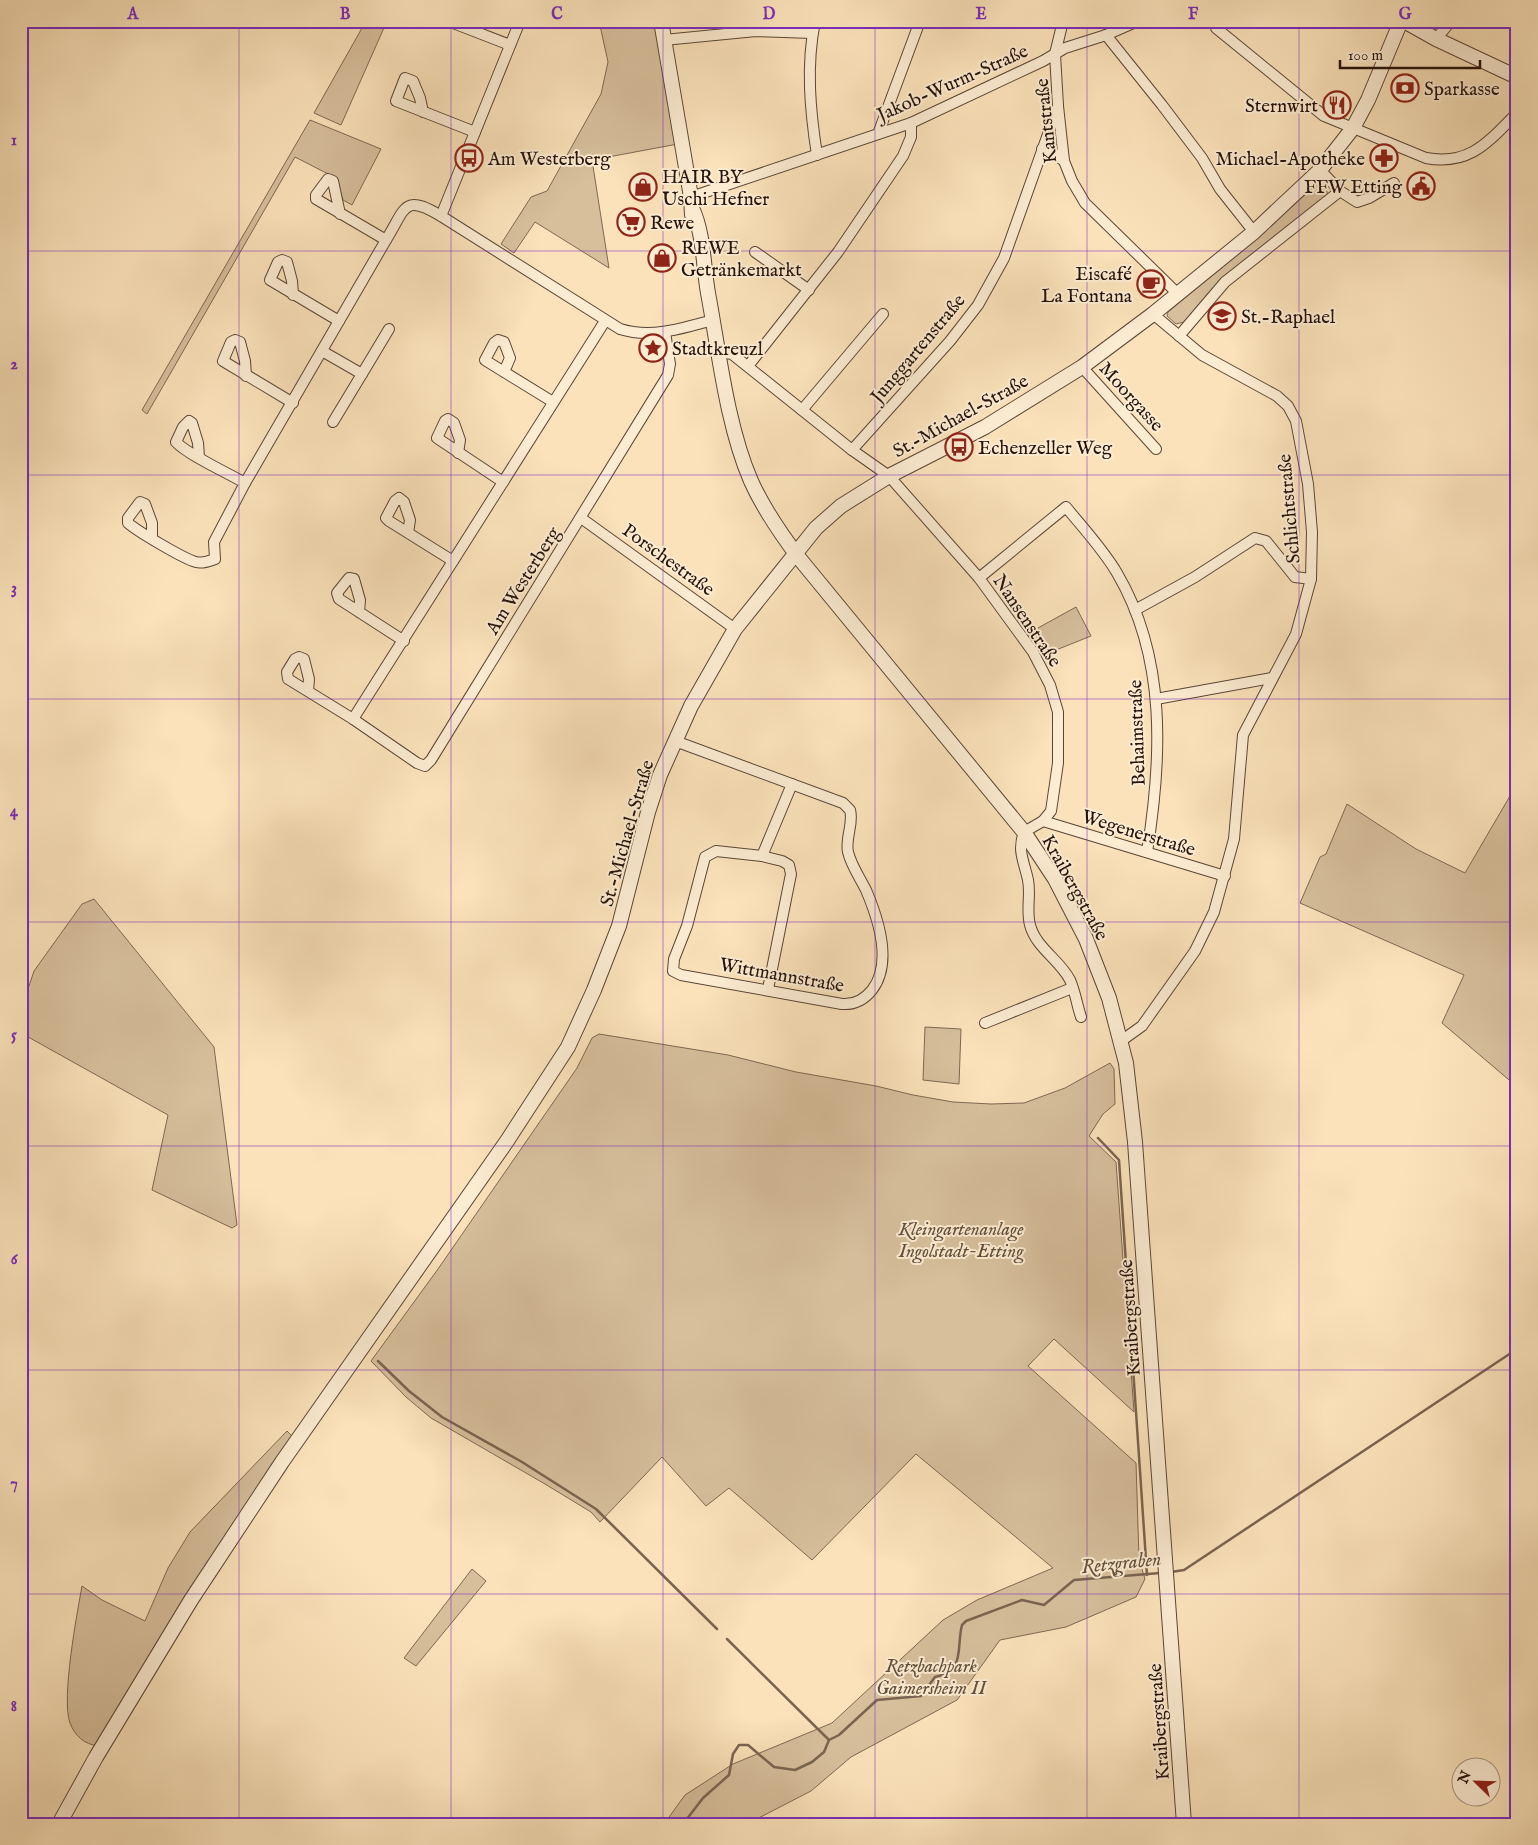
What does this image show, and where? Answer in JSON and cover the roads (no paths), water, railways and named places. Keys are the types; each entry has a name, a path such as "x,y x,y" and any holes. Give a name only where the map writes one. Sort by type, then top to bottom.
{"street":[{"path":"448,21 459,23 510,45"},
{"path":"440,216 520,21"},
{"name":"Kraibergstraße","path":"660,21 692,202 699,223 702,257 736,439 751,481 766,510 795,553 1024,832 1073,912 1099,971 1121,1041 1126,1062 1135,1142 1184,1824"},
{"path":"814,21 809,85 810,112 816,155"},
{"path":"878,134 920,21"},
{"name":"Kantstraße","path":"1063,21 1056,54 1058,106 1064,161 1072,181 1085,203 1178,294"},
{"name":"Jakob-Wurm-Straße","path":"692,202 816,155 911,123 1065,48 1106,35 1138,21"},
{"path":"1402,21 1517,77"},
{"name":"St.-Michael-Straße","path":"60,1824 144,1676 227,1545 556,1068 579,1024 614,943 648,812 660,775 711,668 735,628 816,528 841,506 889,476 986,426 1082,367 1153,314 1254,232 1320,170 1352,128 1368,100 1402,21"},
{"path":"1436,39 1451,21"},
{"path":"1216,28 1315,110 1407,151 1441,160 1469,155 1486,144 1517,113"},
{"path":"664,40 756,31 812,33"},
{"path":"1106,35 1168,112 1202,158 1220,189 1254,232"},
{"name":"Junggartenstraße","path":"852,450 950,342 978,305 1004,258 1058,106"},
{"path":"423,112 475,132"},
{"path":"748,366 838,252 903,156 911,137 911,123"},
{"path":"1042,149 1052,152 1064,161"},
{"path":"1320,170 1340,191 1357,202 1369,198 1394,183"},
{"path":"1179,336 1225,282 1340,191"},
{"path":"152,538 195,562 204,563 215,559 214,542 246,483 386,240 406,207 414,203 422,205 440,216 604,321 620,329 636,333 665,332 713,320"},
{"path":"340,214 386,240"},
{"path":"754,252 809,290"},
{"path":"293,295 339,321"},
{"path":"802,410 883,314"},
{"name":"Schlichtstraße","path":"1121,1041 1142,1026 1195,951 1214,912 1234,839 1242,735 1296,634 1311,579 1312,532 1308,484 1296,422 1288,406 1277,396 1202,356 1153,314"},
{"path":"308,691 353,719 404,641 604,321"},
{"path":"333,422 389,329"},
{"name":"Am Westerberg","path":"353,719 417,763 425,766 431,760 582,518 668,375 670,364 665,332"},
{"path":"322,351 362,374"},
{"path":"719,352 732,354 852,450 889,476"},
{"name":"Moorgasse","path":"1082,367 1156,448"},
{"path":"504,372 553,402"},
{"path":"246,376 293,402"},
{"path":"458,453 503,482"},
{"path":"199,457 246,483"},
{"name":"Nansenstraße","path":"889,476 979,578 1032,652 1050,685 1058,712 1058,763 1051,812 1043,822"},
{"name":"Behaimstraße","path":"979,578 1066,507 1117,573 1136,610 1150,663 1156,699 1157,787 1147,852"},
{"name":"Porschestraße","path":"582,518 735,628"},
{"path":"408,533 453,561"},
{"path":"1136,610 1188,582 1255,538 1266,541 1296,577 1311,579"},
{"path":"359,612 404,641"},
{"path":"1156,699 1272,678"},
{"path":"675,741 792,784 762,856 782,861 789,865 791,874 768,989"},
{"name":"Wittmannstraße","path":"762,856 716,851 710,852 705,857 687,926 674,959 673,971 681,975 856,1004 867,996 875,986 882,957 881,940 867,892 848,851 850,810 843,804 792,784"},
{"path":"1024,832 1043,822"},
{"name":"Wegenerstraße","path":"1043,822 1225,876"},
{"name":"Kraibergstraße","path":"1024,832 1020,841 1020,858 1029,887 1030,926 1044,949 1061,967 1072,988 1081,1017"},
{"path":"985,1023 1072,988"}],"waterway":[{"path":"1098,1138 1119,1160 1147,1575"},
{"name":"Retzgraben","path":"1171,1572 1184,1570 1517,1349"},
{"path":"378,1361 409,1391 442,1417 522,1462 596,1509 717,1629"},
{"name":"Retzgraben","path":"683,1824 703,1798 729,1775 733,1754 739,1745 748,1745 774,1767 795,1770 812,1762 824,1752 829,1740 839,1735 877,1700 921,1696 935,1677 945,1674 956,1664 962,1625 966,1621 1022,1600 1044,1605 1074,1580 1160,1573"},
{"path":"727,1639 829,1740"}],"place":[{"name":"Sparkasse","path":"1405,88"},
{"name":"Sternwirt","path":"1337,105"},
{"name":"Am Westerberg","path":"469,158"},
{"name":"Michael-Apotheke","path":"1384,158"},
{"name":"FFW Etting","path":"1421,186"},
{"name":"HAIR BY Uschi Hefner","path":"643,187"},
{"name":"Rewe","path":"631,222"},
{"name":"REWE Getränkemarkt","path":"662,258"},
{"name":"Eiscafé La Fontana","path":"1151,284"},
{"name":"St.-Raphael","path":"1222,316"},
{"name":"Stadtkreuzl","path":"653,348"},
{"name":"Echenzeller Weg","path":"959,447"}],"park label":[{"name":"Kleingartenanlage Ingolstadt-Etting","path":"961,1239"},
{"name":"Retzbachpark Gaimersheim II","path":"931,1676"}]}
